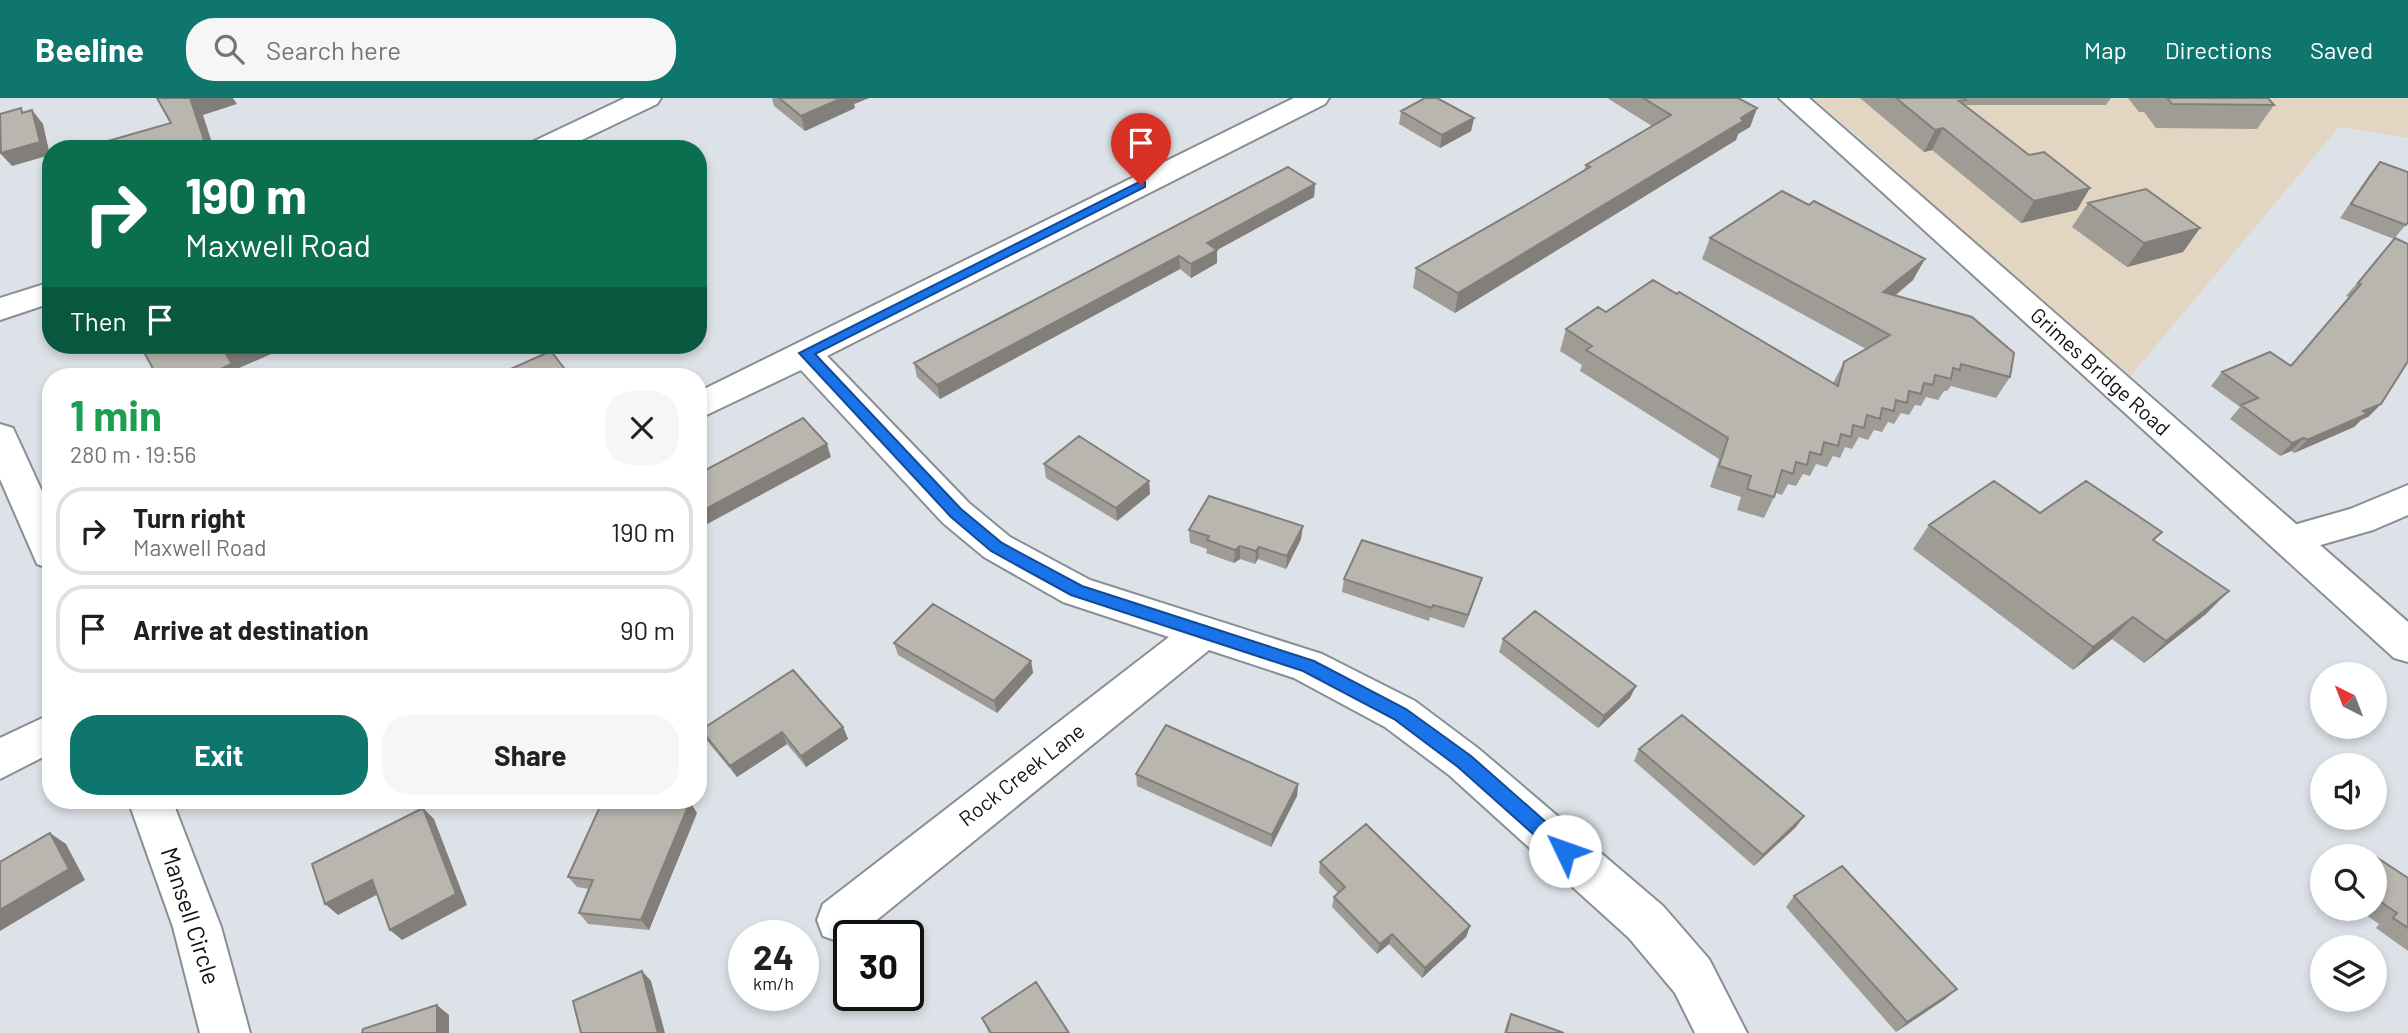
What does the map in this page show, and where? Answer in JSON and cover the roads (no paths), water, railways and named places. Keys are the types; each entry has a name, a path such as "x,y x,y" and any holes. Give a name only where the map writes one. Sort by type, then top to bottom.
{"street":[{"path":"559,140 647,98"},
{"path":"707,402 1315,98"},
{"name":"Grimes Bridge Road","path":"1793,98 2408,646"},
{"path":"0,309 42,295"},
{"path":"806,353 956,513 996,547 1076,591 1308,666 1400,714 1464,762 1646,922 1692,976 1722,1033"},
{"path":"0,437 42,533"},
{"path":"2289,540 2360,520 2408,499"},
{"name":"Rock Creek Lane","path":"840,920 1205,631"},
{"path":"0,760 42,737"},
{"name":"Mansell Circle","path":"153,809 197,927 225,1033"}]}
